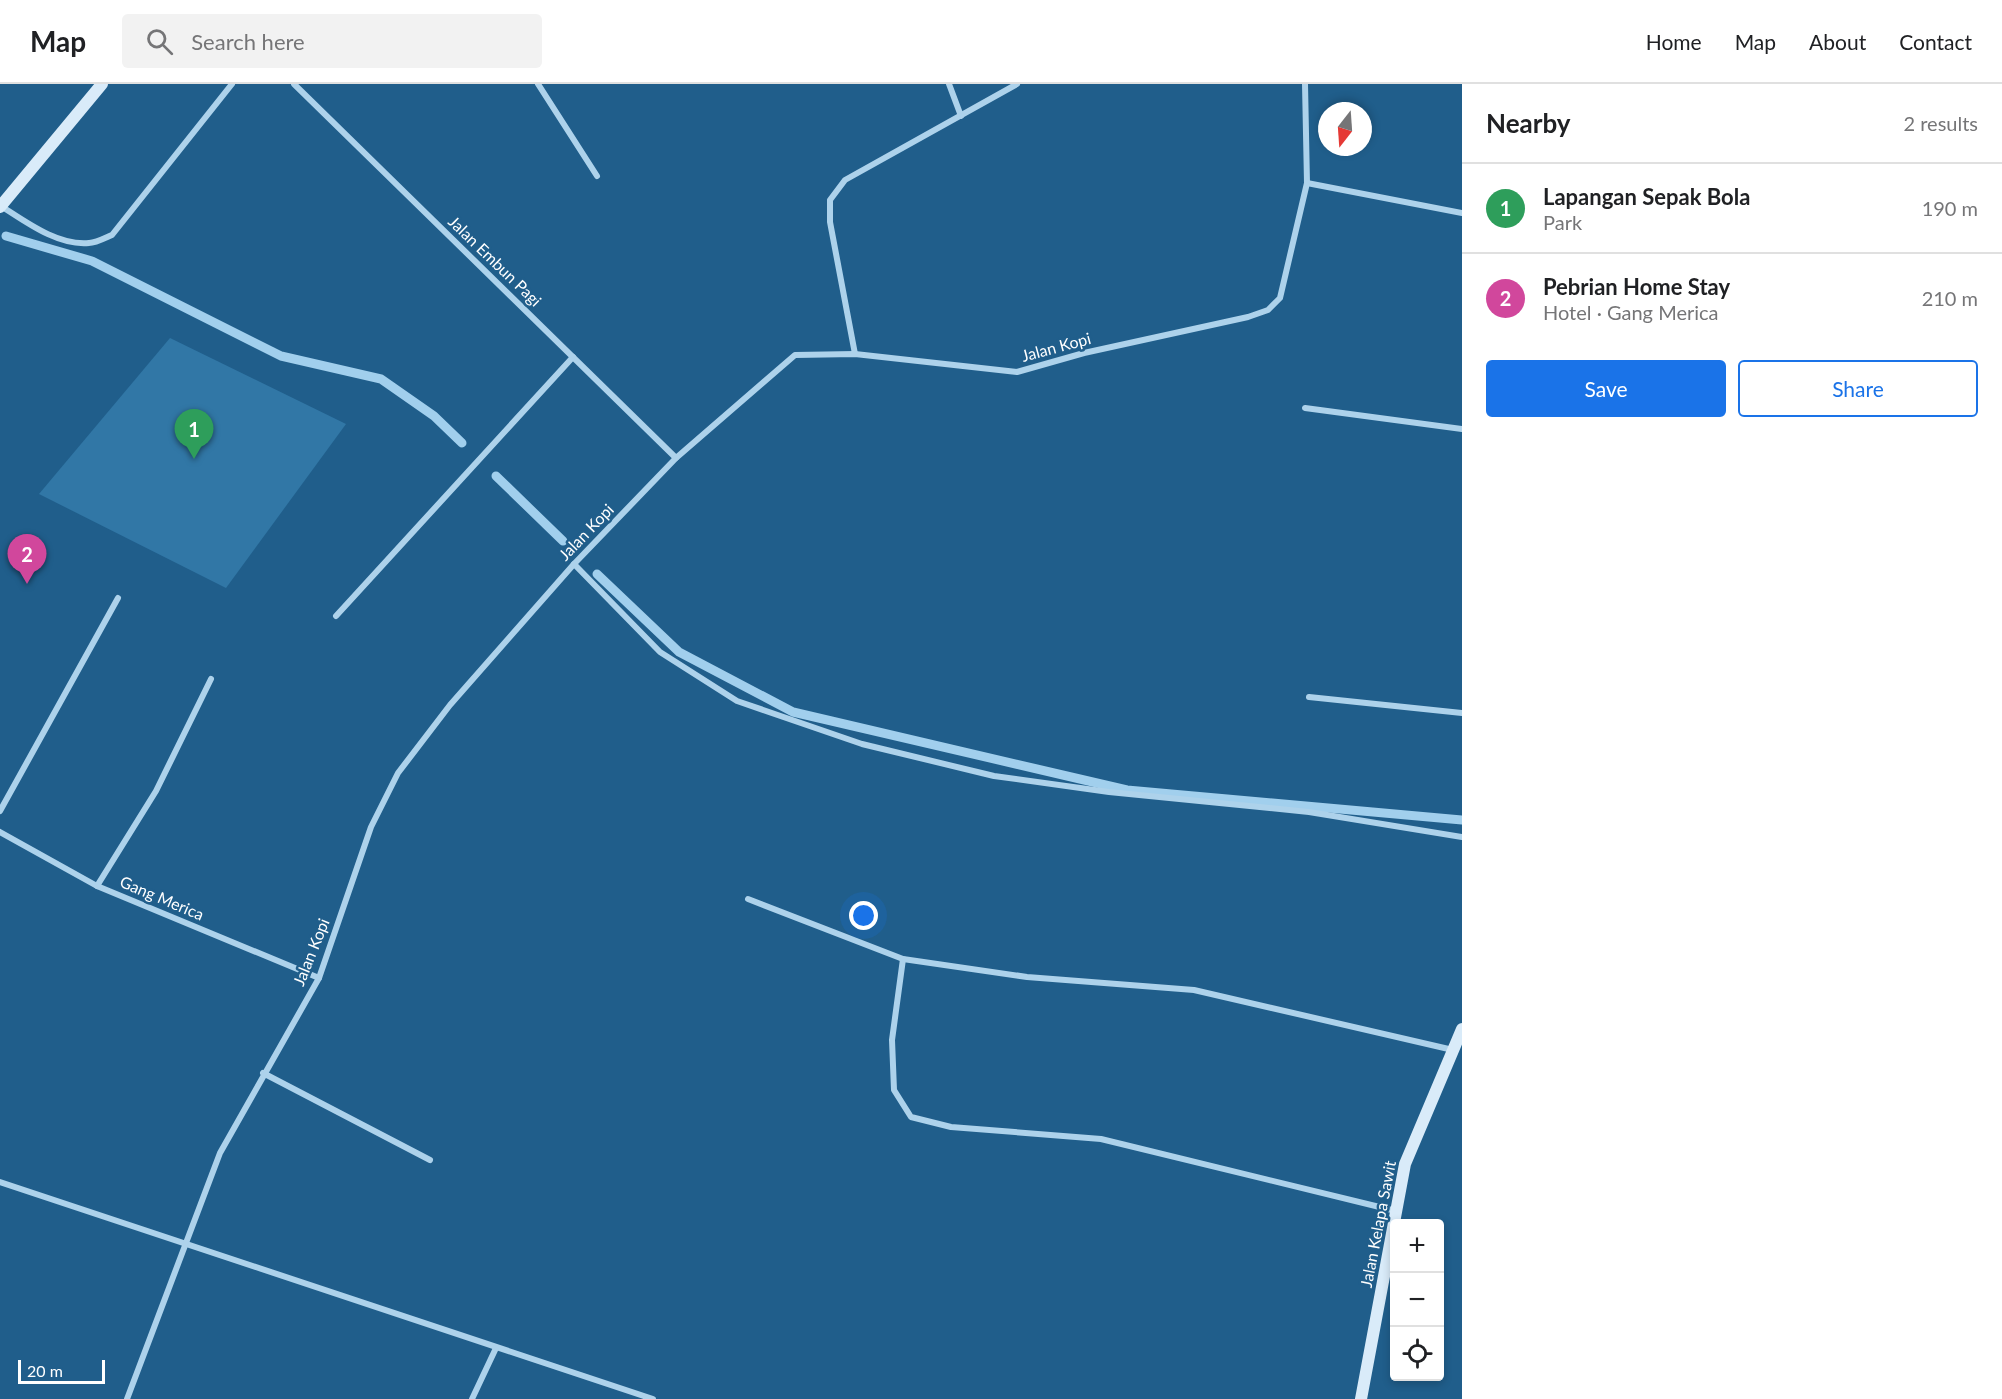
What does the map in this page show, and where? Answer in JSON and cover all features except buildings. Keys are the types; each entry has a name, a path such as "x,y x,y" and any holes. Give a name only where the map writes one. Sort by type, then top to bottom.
{"main road":[{"path":"0,206 102,84"},
{"name":"Jalan Kelapa Sawit","path":"1361,1399 1405,1164 1462,1029"}],"street":[{"path":"0,206 36,228 64,240 89,243 112,235 232,84"},
{"name":"Jalan Embun Pagi","path":"294,84 676,458"},
{"path":"538,84 597,176"},
{"path":"949,84 961,117"},
{"path":"855,354 830,222 830,200 845,180 1017,84"},
{"name":"Jalan Kopi","path":"127,1399 188,1243 220,1153 263,1073 319,978 371,827 398,773 450,705 574,564 676,458 795,355 855,354 1017,372 1084,353 1268,310 1280,298 1307,183 1305,84"},
{"path":"1307,183 1462,213"},
{"path":"336,616 573,357"},
{"path":"1305,408 1462,429"},
{"path":"574,564 660,652 737,701 862,744 994,776 1109,792 1309,812 1462,837"},
{"path":"0,811 118,598"},
{"path":"98,886 156,791 212,679"},
{"path":"1310,697 1462,713"},
{"name":"Gang Merica","path":"0,832 98,886 319,978"},
{"path":"748,899 903,959 1028,977 1194,990 1453,1050"},
{"path":"903,959 892,1040 894,1090 911,1117 951,1127 1101,1139 1397,1211"},
{"path":"263,1073 430,1160"},
{"path":"0,1182 653,1399"},
{"path":"472,1399 496,1348"}],"shaded area":[{"path":"170,338 346,424 226,588 39,494"}],"waterway":[{"path":"6,236 92,261 281,356 381,379 434,416 462,443"},
{"path":"496,476 563,541"},
{"path":"597,574 679,652 793,712 1127,790 1462,820"}],"place":[{"name":"Lapangan Sepak Bola","path":"194,459"},
{"name":"Pebrian Home Stay","path":"27,584"}]}
